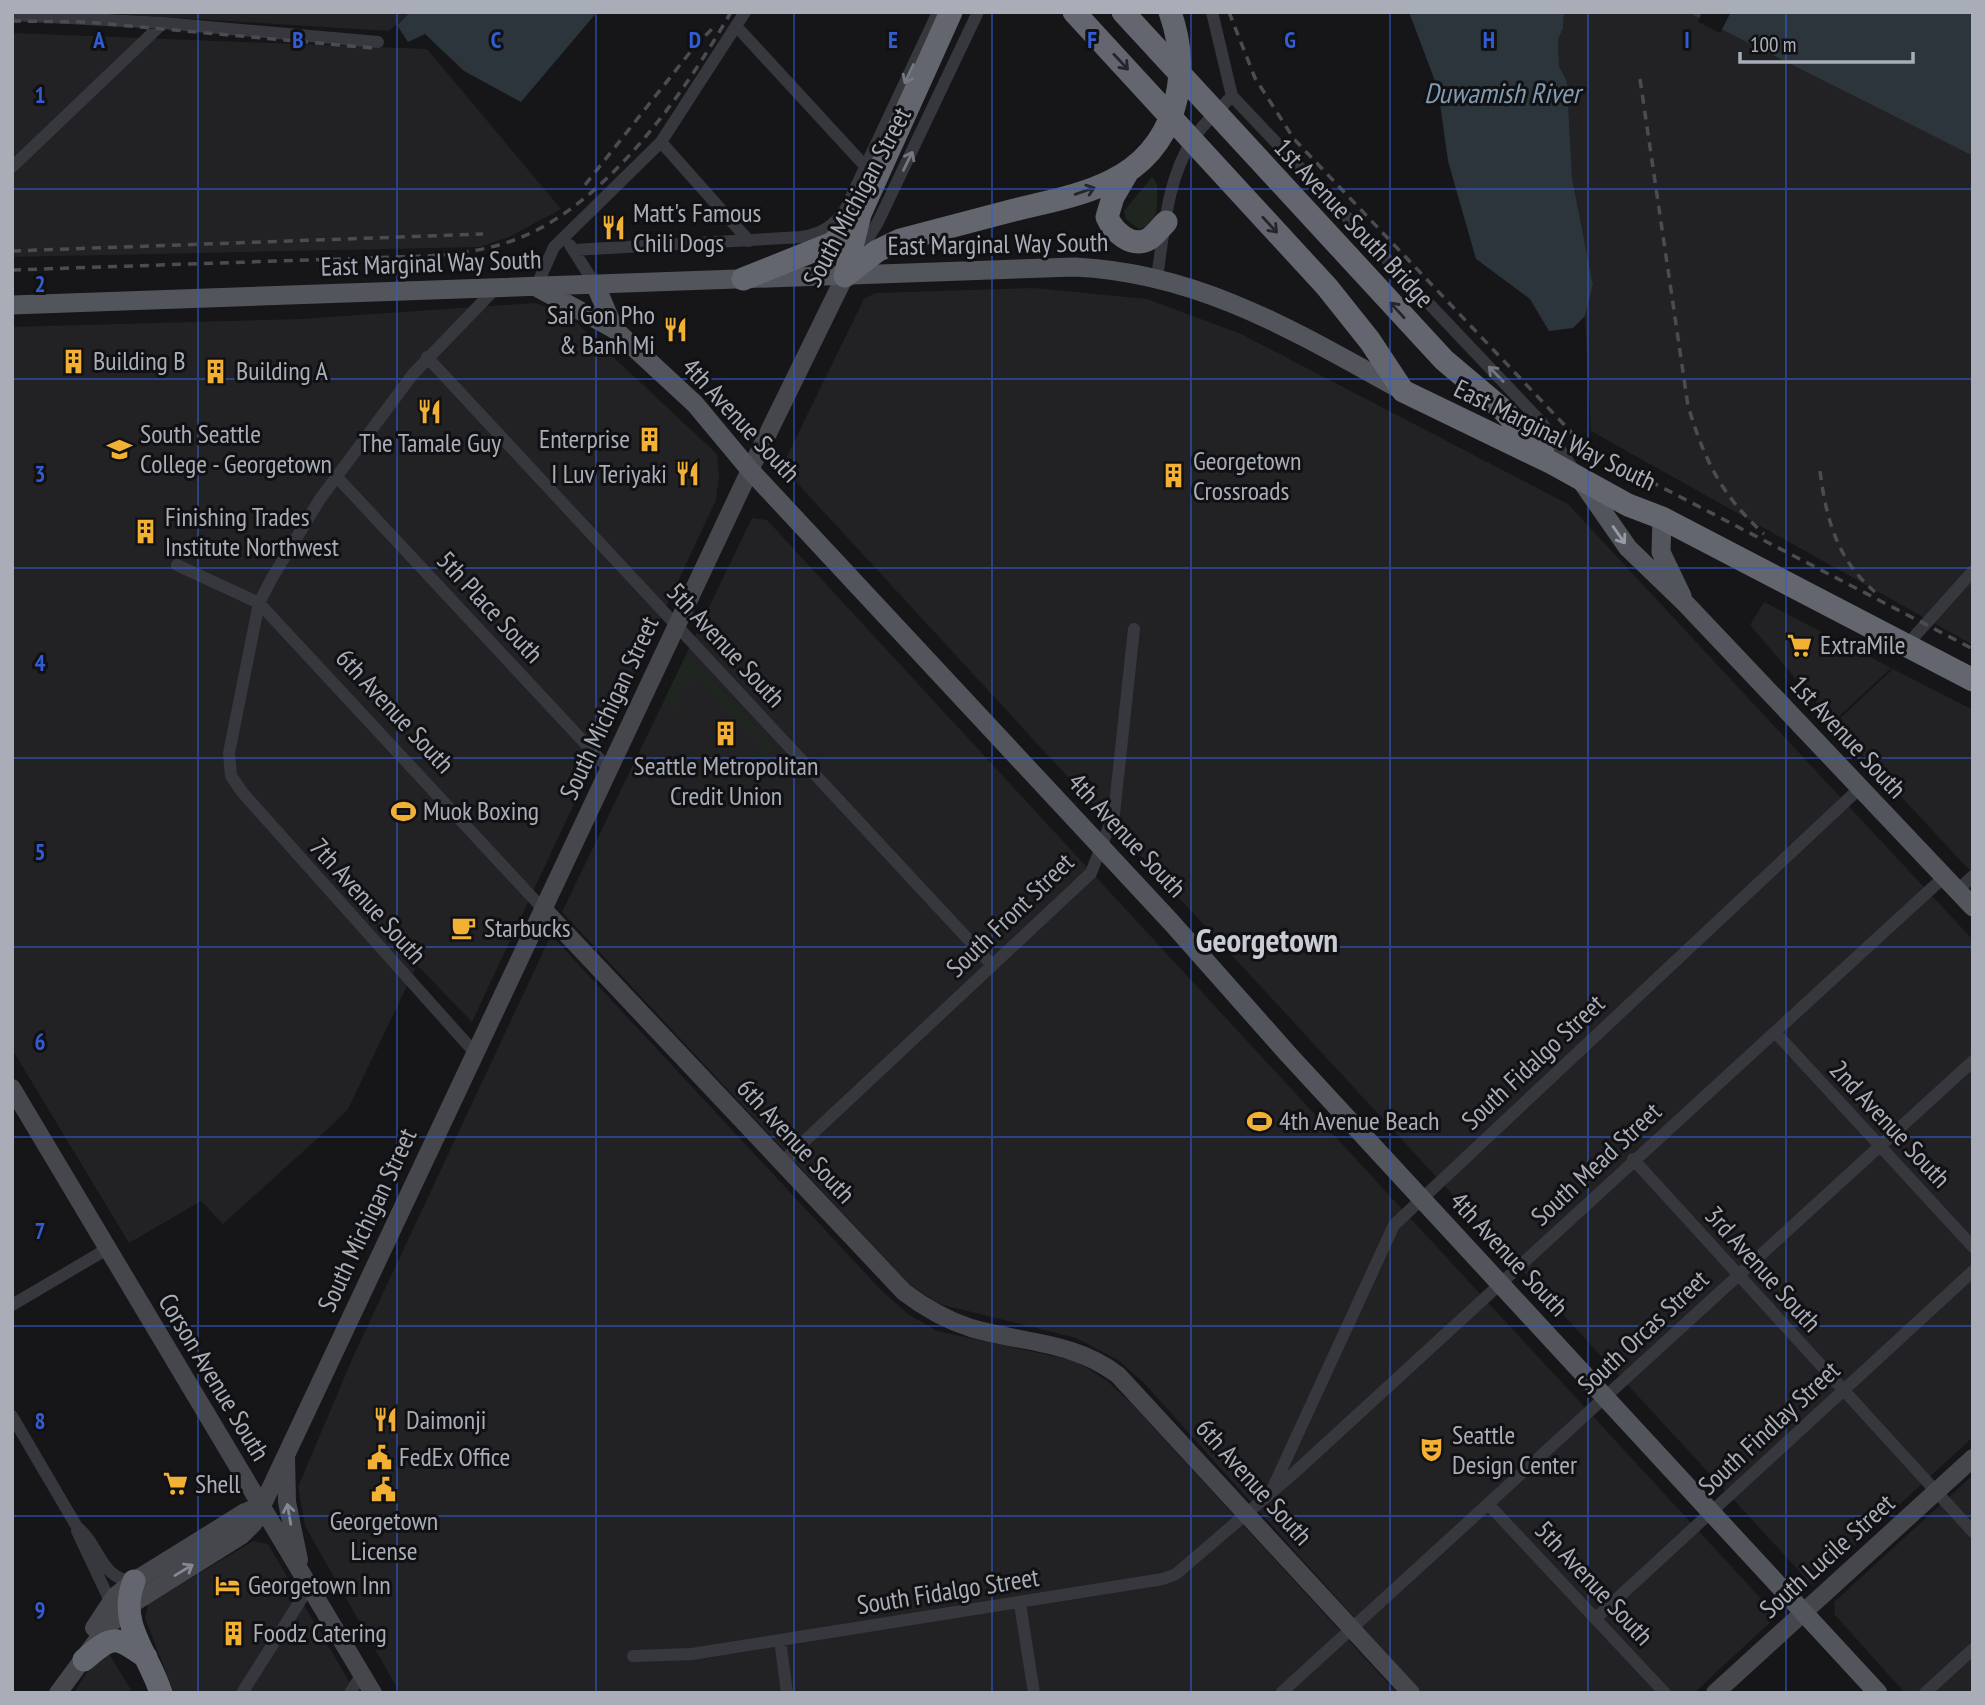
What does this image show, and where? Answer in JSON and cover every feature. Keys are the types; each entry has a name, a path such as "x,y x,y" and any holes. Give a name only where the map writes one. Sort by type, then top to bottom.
{"highway":[{"path":"1074,12 1327,287 1370,341 1403,391"},
{"name":"1st Avenue South Bridge","path":"1123,12 1444,360 1502,409 1552,463"},
{"path":"1166,222 1149,239 1139,241 1127,239 1111,227 1107,216 1113,197 1129,171 1160,139 1177,102 1181,55 1170,12"},
{"path":"845,276 860,214 946,17"},
{"path":"845,276 877,251 900,240 1073,195 1111,181 1129,171"},
{"path":"743,279 833,243 860,214"},
{"name":"East Marginal Way South","path":"1403,391 1552,463 1628,505 1662,518 1904,647 1973,680"},
{"path":"134,1581 119,1605 129,1621 161,1693"},
{"path":"84,1660 103,1643 115,1639 127,1643 146,1657"}],"main road":[{"name":"East Marginal Way South","path":"12,305 1075,267 1119,269 1157,277 1245,307 1403,391"},
{"name":"4th Avenue South","path":"596,286 614,329"},
{"name":"4th Avenue South","path":"536,287 614,329 695,404 750,470 1103,849 1878,1693"},
{"name":"1st Avenue South","path":"1580,479 1628,548 1685,603 1973,907"},
{"name":"1st Avenue South","path":"1662,518 1661,552 1685,603"}],"street":[{"path":"536,287 547,256 660,142 745,12"},
{"path":"1157,277 1166,222 1182,159 1193,139 1232,96 1212,12"},
{"path":"12,15 163,23 378,42"},
{"path":"946,17 976,17"},
{"name":"South Michigan Street","path":"826,229 836,222 845,210 865,166 946,17"},
{"name":"South Michigan Street","path":"119,1605 242,1535 254,1523 750,470 845,276 878,222 976,17"},
{"path":"12,166 163,23"},
{"path":"737,27 865,166"},
{"name":"1st Avenue South","path":"1232,96 1543,424 1580,479"},
{"path":"660,142 749,241"},
{"name":"East Marginal Way South","path":"573,250 802,237 826,229"},
{"name":"4th Avenue South","path":"565,235 596,286"},
{"path":"259,603 296,538 337,476 427,357 495,289"},
{"name":"5th Avenue South","path":"427,357 992,965"},
{"name":"5th Place South","path":"337,476 609,769"},
{"name":"6th Avenue South","path":"177,565 259,603 891,1279 924,1307 972,1328 1065,1347 1106,1365 1248,1514 1411,1693"},
{"path":"1904,647 1973,571"},
{"name":"7th Avenue South","path":"259,603 229,753 231,776 274,831 475,1053"},
{"name":"South Front Street","path":"781,1163 1091,873 1103,849 1116,803 1134,629"},
{"name":"South Fidalgo Street","path":"1269,1496 1394,1226 1861,787"},
{"name":"South Mead Street","path":"1248,1514 1774,1032 1950,884 1973,876"},
{"name":"2nd Avenue South","path":"1774,1032 1973,1247"},
{"name":"South Orcas Street","path":"1281,1693 1353,1630 1973,1060"},
{"name":"Corson Avenue South","path":"12,1088 373,1693"},
{"name":"3rd Avenue South","path":"1633,1159 1973,1532"},
{"path":"12,1305 107,1249"},
{"name":"South Findlay Street","path":"1596,1618 1973,1271"},
{"path":"12,1416 77,1527 116,1578 134,1581 245,1512 260,1506"},
{"path":"242,1693 306,1581 289,1512 286,1452"},
{"name":"South Lucile Street","path":"1715,1693 1973,1458"},
{"name":"5th Avenue South","path":"1489,1505 1665,1693"},
{"name":"South Fidalgo Street","path":"633,1656 692,1654 1020,1604 1163,1579 1186,1567 1248,1514"},
{"path":"77,1527 78,1537 119,1605"},
{"path":"1020,1604 1034,1693"},
{"path":"63,1685 111,1623 119,1605"},
{"path":"63,1685 73,1660 119,1605"},
{"path":"780,1640 788,1693"},
{"path":"1925,1693 1973,1649"},
{"path":"350,1693 362,1674"}],"shaded area":[{"path":"83,12 410,12 389,31"},
{"path":"1564,12 1687,12 1973,156 1973,645 1591,431 1585,316 1593,285 1572,178 1567,82 1559,66 1558,40 1563,28"},
{"path":"12,33 427,49 561,209 509,237 480,247 12,257"},
{"path":"1152,177 1157,184 1156,211 1151,223 1139,229 1126,219 1124,211"},
{"path":"1034,288 1147,299 1241,334 1568,504 1973,940 1973,1437 1812,1585 787,472 785,460 864,299 875,293"},
{"path":"535,303 567,314 717,454 719,475 716,500 472,1022 417,965 348,1109 330,1127 223,1224 201,1201 129,1243 12,1049 12,327 299,319"},
{"path":"752,518 767,520 1777,1616 1694,1693 1422,1693 1144,1383 1118,1360 1076,1338 939,1304 909,1284 562,912"},
{"path":"1764,602 1891,668 1833,722 1750,625"},
{"path":"689,655 775,747 737,783 734,779 761,754 761,744 697,676 673,698 679,706 675,710 665,699 685,657"},
{"path":"1893,669 1973,710 1973,874 1834,724"},
{"path":"551,935 880,1289 908,1314 937,1331 1076,1361 1106,1380 1132,1404 1397,1693 400,1693 305,1526 298,1487 353,1357"},
{"path":"1973,1475 1973,1693 1905,1693 1835,1615 1834,1602"},
{"path":"253,1541 268,1544 356,1693 174,1693 145,1618 148,1604"},
{"path":"106,1649 133,1693 74,1693 89,1669"}],"water":[{"path":"410,12 597,12 521,102 464,71 425,34 408,42 397,25"},
{"name":"Duwamish River","path":"1409,12 1564,12 1563,28 1558,40 1559,66 1567,82 1572,178 1593,285 1585,316 1573,328 1549,331 1530,299 1476,259 1448,161 1438,89"},
{"path":"1687,12 1973,12 1973,156"}],"pier":[{"path":"1702,12 1731,12 1720,33 1698,22"}],"railway":[{"path":"12,270 427,256 473,251 517,239 550,223 582,200 612,173 666,111 731,12"},
{"path":"1229,12 1255,78 1294,139 1572,433 1613,462 1973,649"},
{"path":"12,21 86,22 373,48"},
{"path":"585,185 695,46 716,25"},
{"path":"1640,79 1688,406 1716,476 1736,505 1764,534"},
{"path":"12,251 483,234"},
{"path":"1820,471 1835,537 1851,566 1875,592"}],"place":[{"name":"Matt's Famous Chili Dogs","path":"613,228"},
{"name":"Sai Gon Pho & Banh Mi","path":"675,330"},
{"name":"Building B","path":"73,361"},
{"name":"Building A","path":"216,371"},
{"name":"The Tamale Guy","path":"430,411"},
{"name":"Enterprise","path":"650,439"},
{"name":"South Seattle College - Georgetown","path":"120,449"},
{"name":"I Luv Teriyaki","path":"687,474"},
{"name":"Georgetown Crossroads","path":"1173,476"},
{"name":"Finishing Trades Institute Northwest","path":"145,532"},
{"name":"ExtraMile","path":"1800,645"},
{"name":"Seattle Metropolitan Credit Union","path":"726,734"},
{"name":"Muok Boxing","path":"403,811"},
{"name":"Starbucks","path":"464,928"},
{"name":"4th Avenue Beach","path":"1259,1121"},
{"name":"Daimonji","path":"386,1420"},
{"name":"Seattle Design Center","path":"1432,1450"},
{"name":"FedEx Office","path":"379,1457"},
{"name":"Shell","path":"175,1484"},
{"name":"Georgetown License","path":"384,1489"},
{"name":"Georgetown Inn","path":"228,1585"},
{"name":"Foodz Catering","path":"233,1633"}],"district":[{"name":"Georgetown","path":"1267,940"}]}
